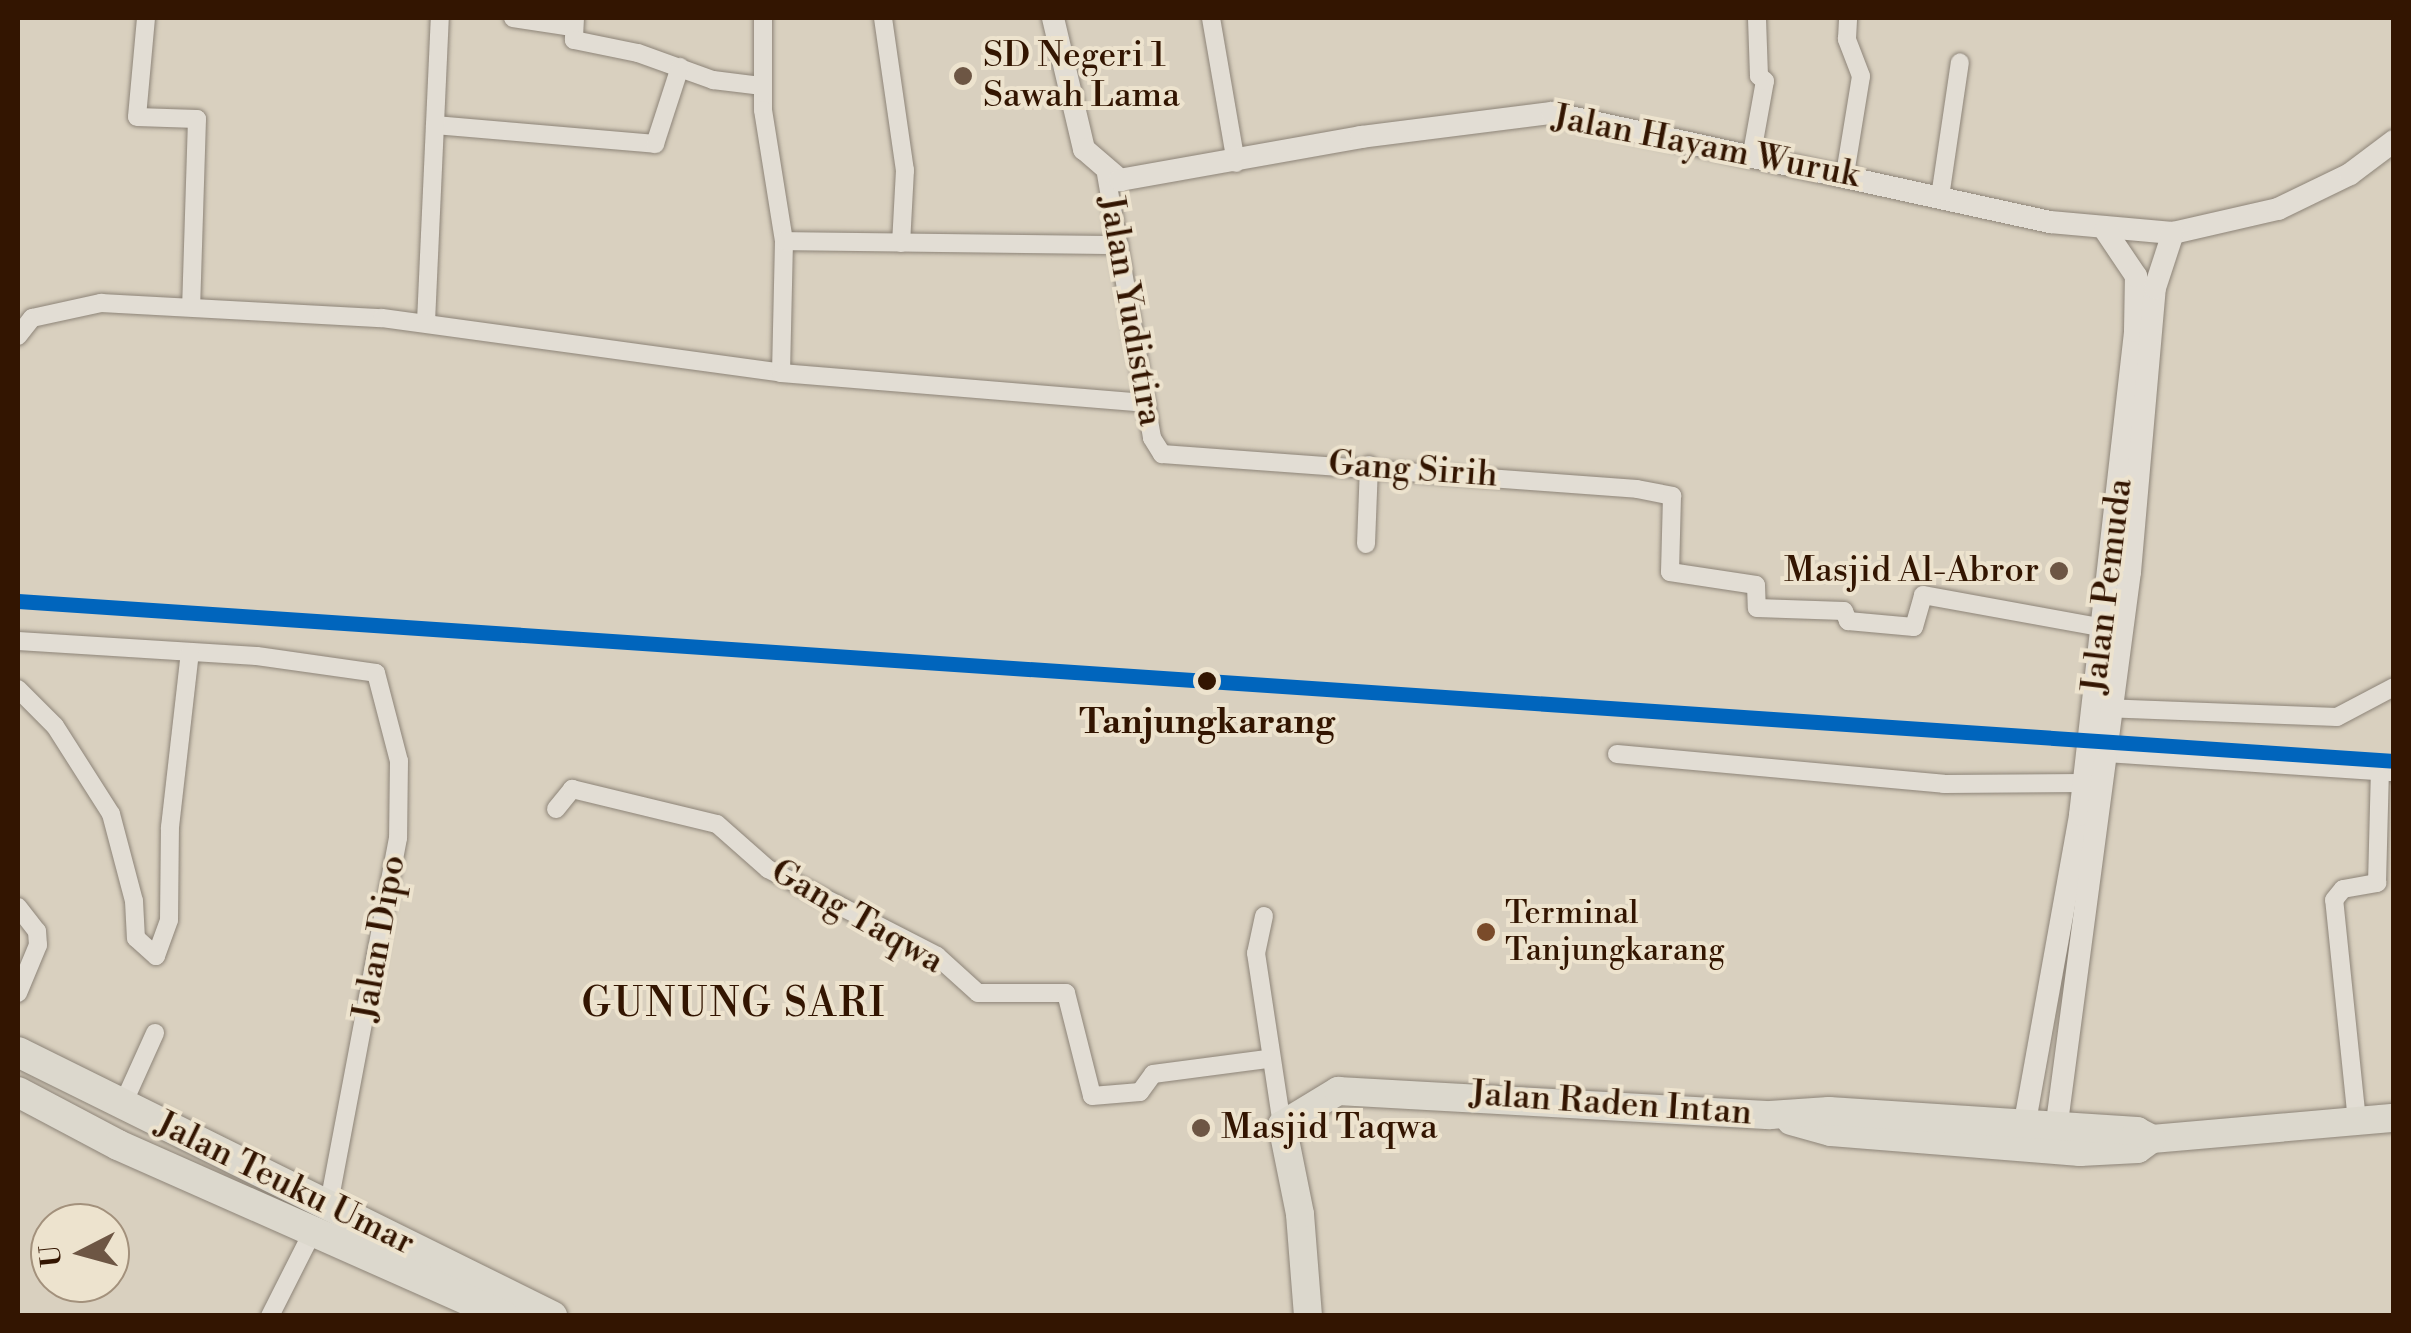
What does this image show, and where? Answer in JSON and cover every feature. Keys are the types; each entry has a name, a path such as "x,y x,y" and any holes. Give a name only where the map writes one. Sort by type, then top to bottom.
{"highway":[{"name":"Jalan Teuku Umar","path":"18,1052 552,1316"},
{"name":"Jalan Teuku Umar","path":"18,1092 504,1316"}],"main road":[{"name":"Jalan Raden Intan","path":"1282,1126 1325,1096 1351,1088 1770,1115 1828,1111 2056,1130 2137,1131 2152,1139"},
{"name":"Jalan Raden Intan","path":"1770,1115 1831,1132 2012,1149 2138,1148 2152,1139 2394,1118"},
{"path":"1282,1126 1300,1214 1308,1316"}],"street":[{"path":"146,18 137,117 197,120 191,308"},
{"path":"426,322 440,18"},
{"path":"514,18 573,22 574,40 761,86"},
{"path":"763,18 761,86 784,242 780,373"},
{"path":"883,18 905,170 901,243"},
{"path":"1053,18 1084,149 1106,174"},
{"path":"1211,18 1224,126 1236,163"},
{"path":"1752,153 1765,80 1759,76 1758,18"},
{"path":"1845,174 1861,76 1847,39 1848,18"},
{"path":"1940,196 1960,62"},
{"path":"435,125 655,144 680,68"},
{"name":"Jalan Hayam Wuruk","path":"1106,174 1137,179 1361,137 1538,113 1752,153 2105,230 2173,233 2278,209 2350,174 2394,141"},
{"name":"Jalan Yudistira","path":"1106,174 1156,448"},
{"name":"Jalan Pemuda","path":"2056,1130 2072,1017 2090,817 2083,783 2111,708 2104,628 2138,292 2128,256 2105,230"},
{"name":"Jalan Pemuda","path":"2024,1127 2106,753 2155,288 2173,233"},
{"path":"784,242 1118,245"},
{"path":"18,336 32,318 82,305 426,322 780,373 1145,404"},
{"name":"Gang Sirih","path":"1156,448 1172,456 1368,465 1672,496 1670,572 1756,585 1757,608 1844,611 1848,622 1914,627 1924,596 2104,628"},
{"path":"1366,544 1368,465"},
{"path":"18,641 190,652 170,826 170,920 156,956 136,938 134,901 111,814 55,726 18,689"},
{"name":"Jalan Dipo","path":"190,652 376,673 399,761 398,838 330,1203"},
{"path":"2111,708 2337,717 2394,687"},
{"path":"2106,753 2387,772 2377,883 2334,893 2357,1121"},
{"path":"1617,754 1944,784 2083,783"},
{"name":"Gang Taqwa","path":"556,808 572,790 718,824 768,869 936,956 978,994 1066,993 1092,1096 1140,1092 1154,1074 1267,1059"},
{"path":"18,908 37,930 38,945 18,993"},
{"path":"1264,916 1256,953 1267,1059 1282,1126"},
{"path":"2048,1012 2072,1017"},
{"path":"122,1104 154,1032"},
{"path":"270,1316 313,1231"}],"transit line":[{"path":"18,601 2394,761"}],"place":[{"name":"SD Negeri 1 Sawah Lama","path":"963,76"},
{"name":"Masjid Al-Abror","path":"2059,571"},
{"name":"Tanjungkarang","path":"1207,681"},
{"name":"Terminal Tanjungkarang","path":"1486,932"},
{"name":"Masjid Taqwa","path":"1201,1128"}],"district":[{"name":"GUNUNG SARI","path":"734,1004"}]}
